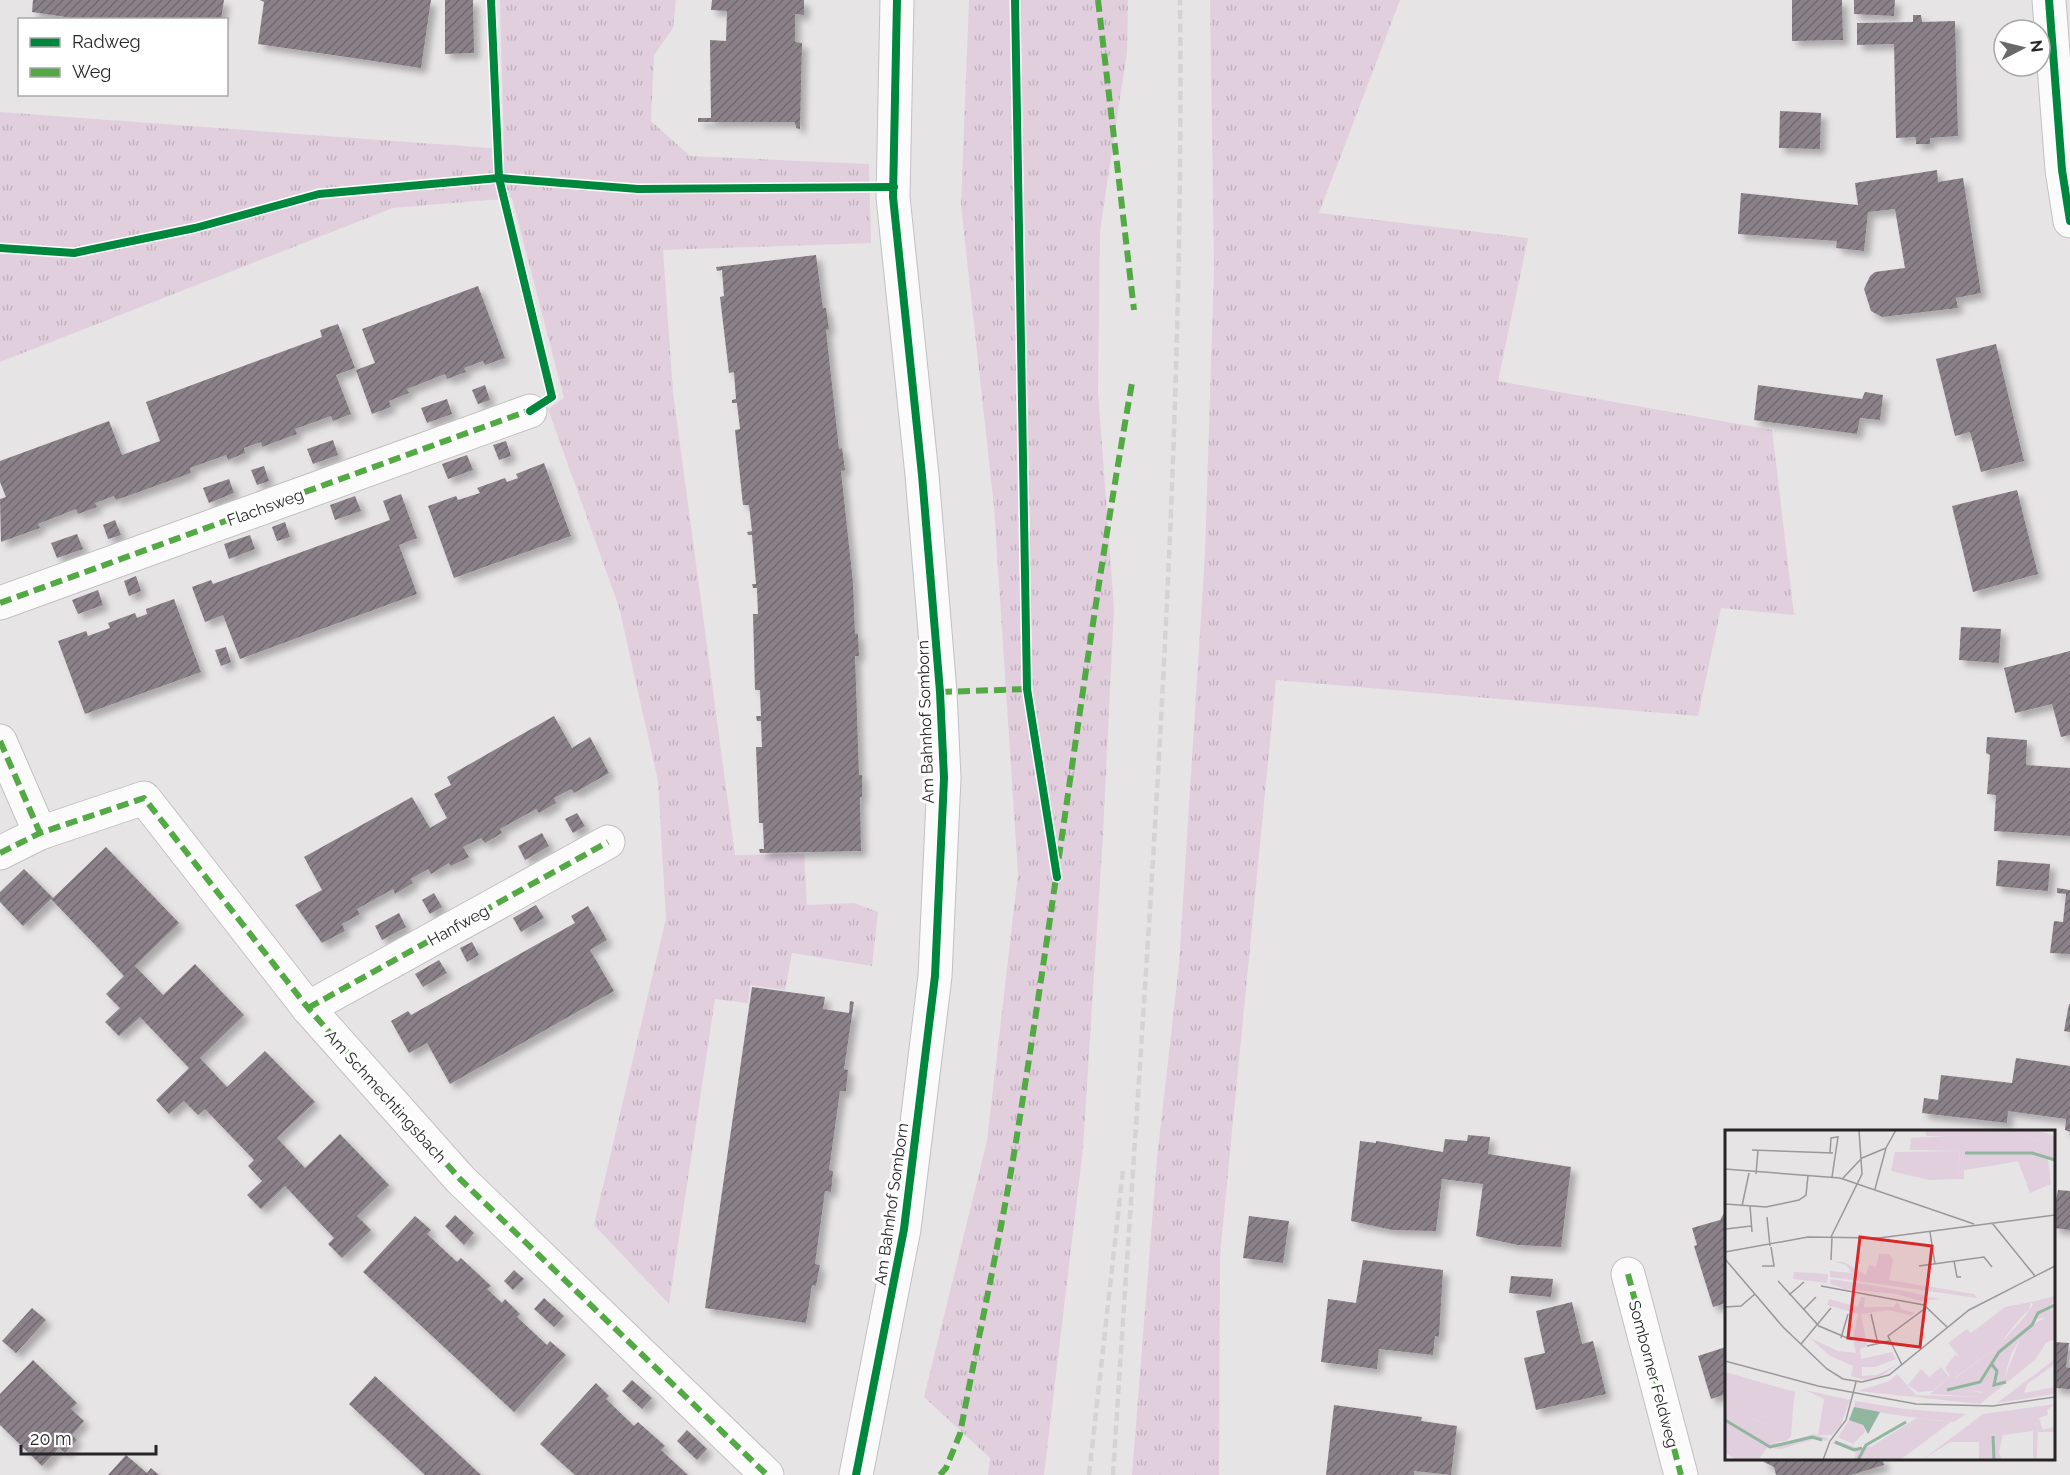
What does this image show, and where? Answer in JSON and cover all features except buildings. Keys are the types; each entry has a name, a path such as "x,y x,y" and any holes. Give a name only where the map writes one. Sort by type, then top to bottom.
{"street":[{"name":"Am Bahnhof Somborn","path":"856,1475 904,1229 935,976 944,778 940,692 893,197 897,0"},
{"path":"2049,0 2062,170 2070,221"},
{"name":"Flachsweg","path":"0,603 530,411"},
{"path":"0,741 40,833"},
{"name":"Am Schmechtingsbach","path":"0,853 40,833 144,798 308,1008 460,1179 767,1475"},
{"name":"Hanfweg","path":"308,1008 608,842"},
{"name":"Somborner Feldweg","path":"1628,1274 1681,1475"}],"green space":[{"path":"500,0 676,0 673,28 654,55 651,121 690,156 869,164 871,243 663,250 673,392 735,855 804,854 807,905 854,903 878,912 872,966 792,953 785,990 750,985 748,1003 715,999 669,1304 594,1225 666,918 658,781 619,607 548,409 564,398 512,198 393,208 0,362 0,112 504,149"},
{"path":"969,0 1128,0 1127,52 1100,231 1098,392 1114,608 1103,834 1083,1148 1044,1475 988,1475 990,1458 924,1397 987,1141 1018,874 994,507 961,205"},
{"path":"1210,0 1400,0 1319,213 1528,238 1498,381 1772,430 1794,615 1721,608 1698,716 1276,680 1220,1255 1219,1475 1132,1475 1157,1158 1179,964 1205,553 1214,269"}],"railway":[{"path":"1113,1475 1149,922 1169,553 1180,184 1180,0"},
{"path":"1089,1475 1123,1170"}],"marked path":[{"path":"1098,0 1134,310"},
{"path":"940,1475 946,1468 960,1434 1012,1167 1101,569 1132,383"},
{"path":"0,603 533,409"},
{"path":"940,692 1027,689"},
{"path":"0,741 40,833"},
{"path":"0,853 40,833 144,798 308,1008 460,1179 767,1475"},
{"path":"308,1008 608,842"},
{"path":"1628,1274 1681,1475"}],"cycle path":[{"path":"491,0 499,178 552,397 530,411"},
{"path":"856,1475 904,1229 935,976 944,778 940,692 922,475 893,197 897,0"},
{"path":"1015,0 1027,689 1057,877"},
{"path":"2049,0 2062,170 2070,221"},
{"path":"0,248 74,253 195,228 319,194 499,178 638,189 894,187"}]}
